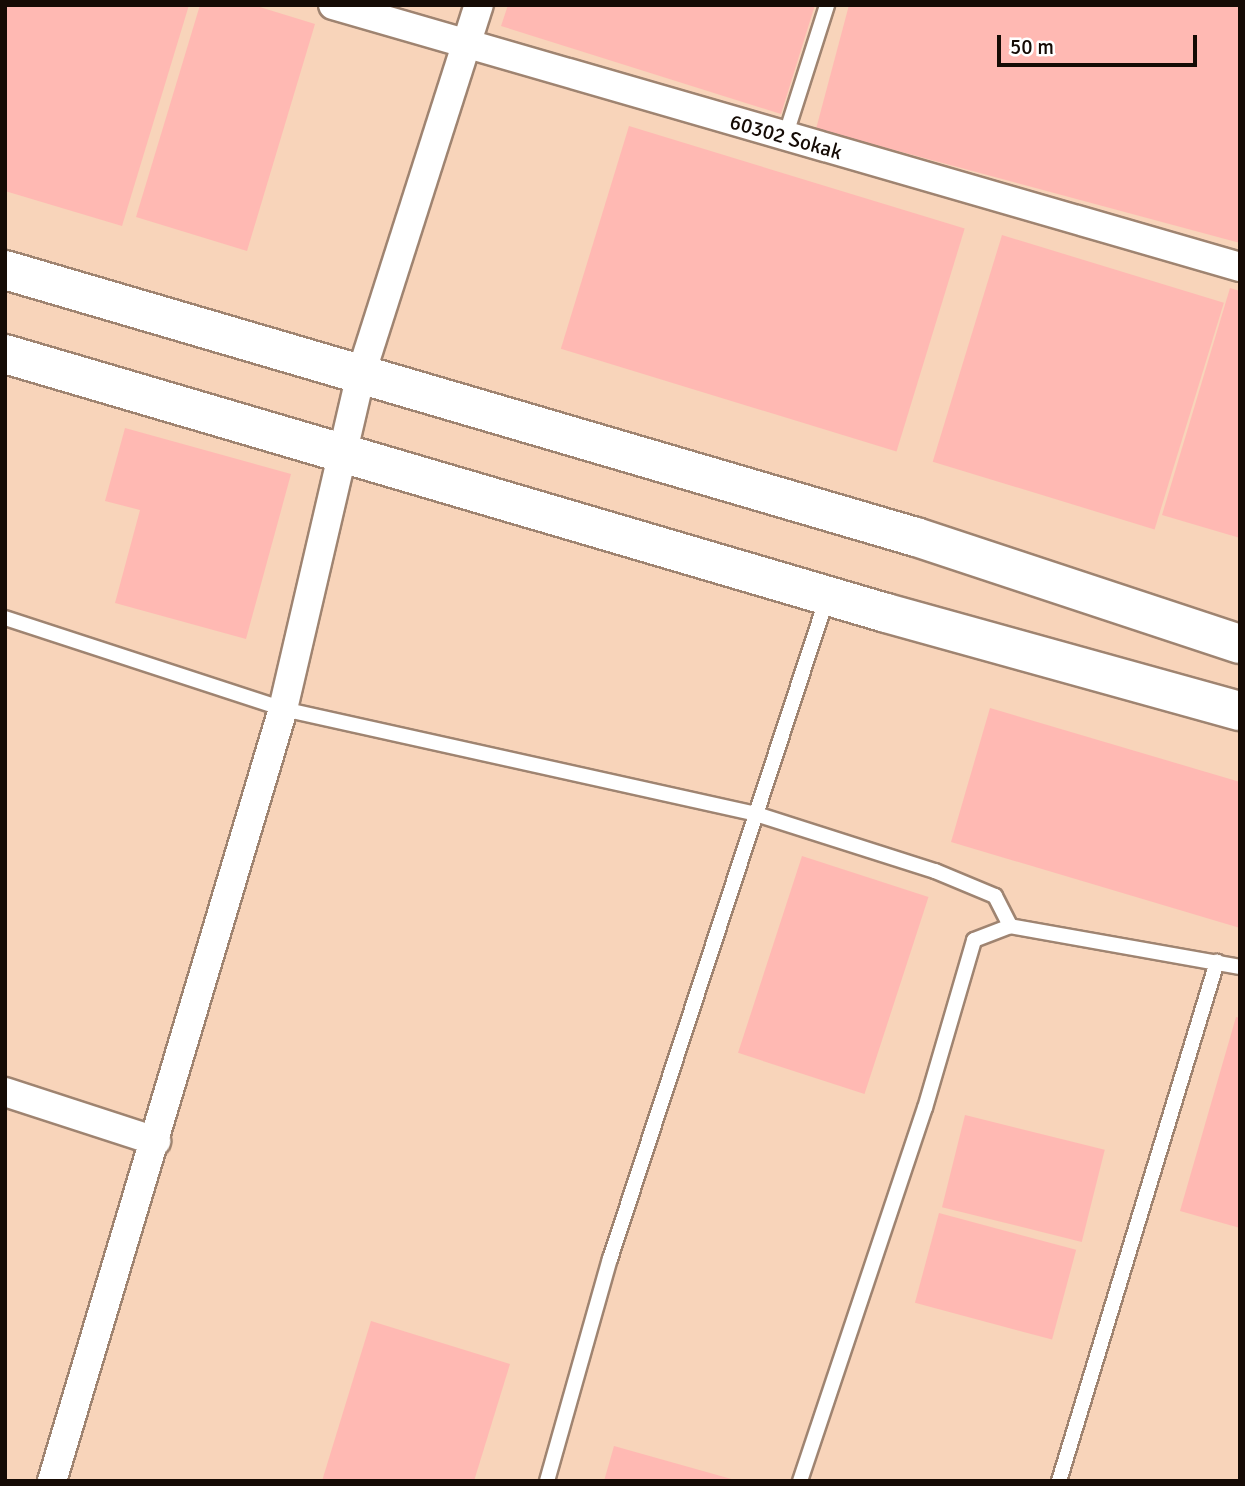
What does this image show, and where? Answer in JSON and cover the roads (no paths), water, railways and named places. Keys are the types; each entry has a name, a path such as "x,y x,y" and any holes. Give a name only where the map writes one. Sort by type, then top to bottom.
{"main road":[{"path":"5,270 916,537 1240,644"},
{"path":"5,354 828,596 1240,711"}],"street":[{"name":"60302 Sokak","path":"332,5 466,46 1240,267"},
{"path":"52,1481 156,1141 283,709 361,374 479,5"},
{"path":"5,1092 156,1141"}],"lane":[{"path":"785,137 828,5"},
{"path":"547,1481 610,1259 828,596"},
{"path":"5,618 283,709 756,814 935,871 995,896 1010,926"},
{"path":"800,1481 925,1108 974,940 1010,926 1240,967"},
{"path":"1059,1481 1217,962"}]}
